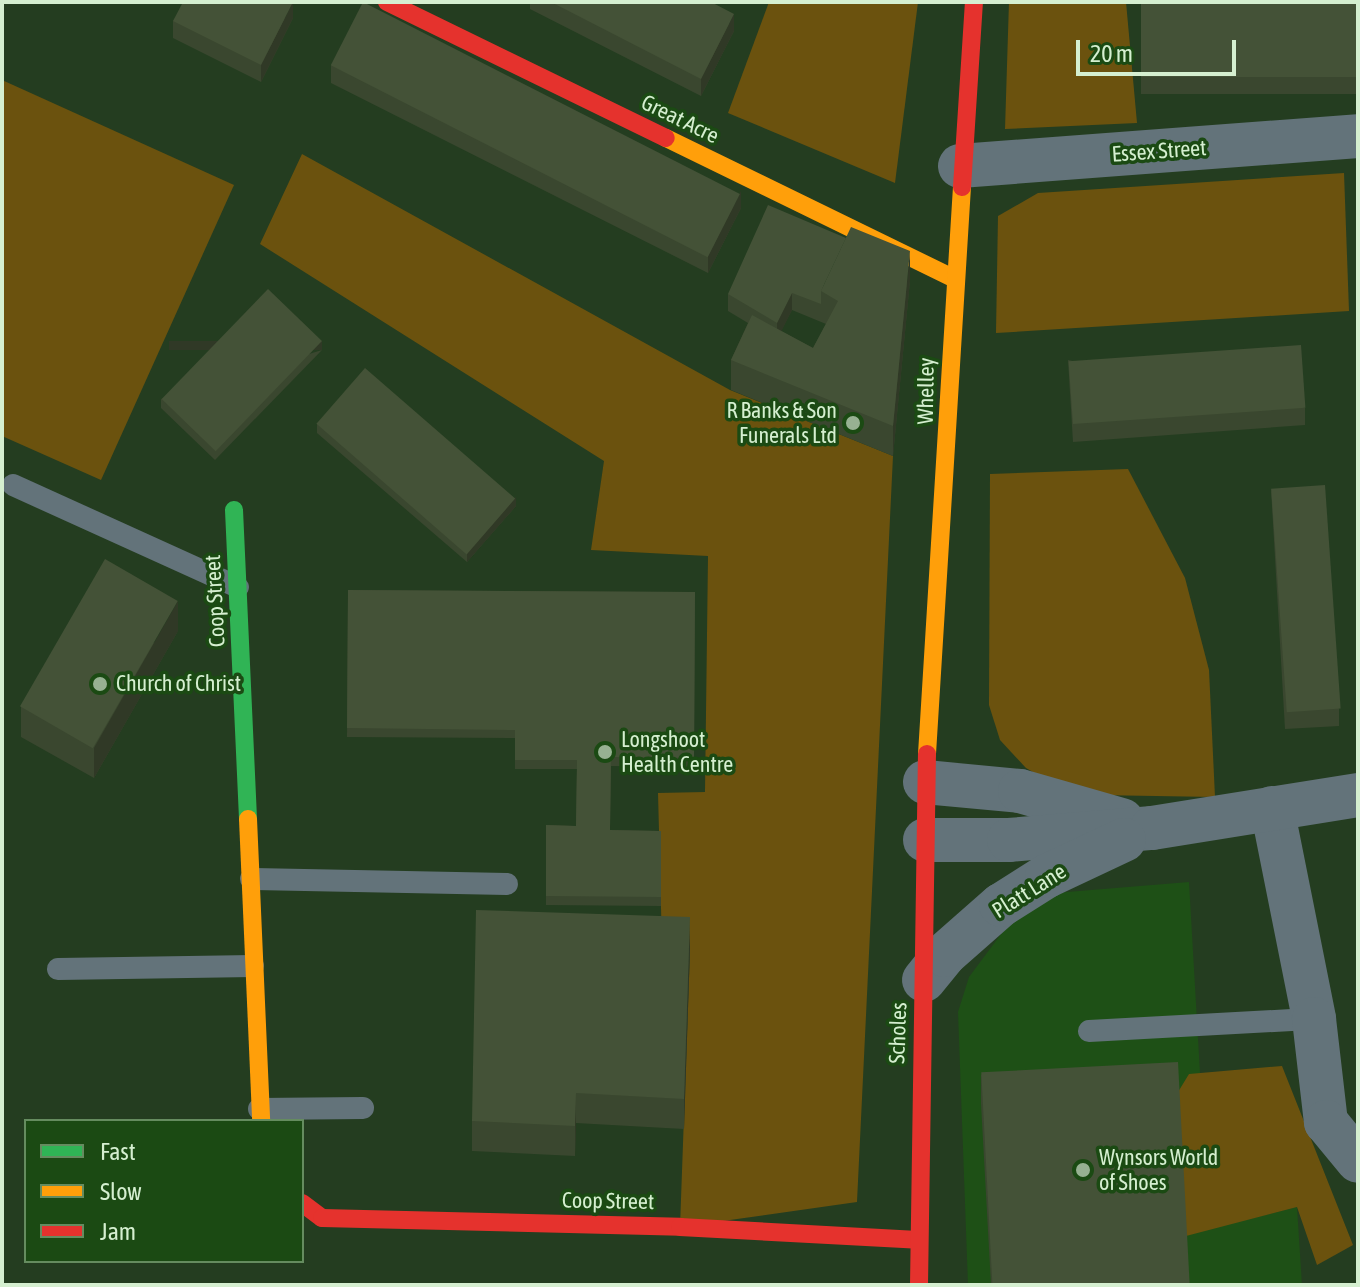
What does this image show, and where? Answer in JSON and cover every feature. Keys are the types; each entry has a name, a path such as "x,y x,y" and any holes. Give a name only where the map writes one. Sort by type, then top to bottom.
{"street":[{"name":"Great Acre","path":"387,2 953,278"},
{"name":"Whelley","path":"925,782 949,435 953,278 960,166 974,2"},
{"name":"Essex Street","path":"960,166 1358,136"},
{"name":"Coop Street","path":"234,510 260,1115"},
{"name":"Platt Lane","path":"925,782 1020,791 1152,828"},
{"name":"Scholes","path":"919,1285 925,782"},
{"name":"Platt Lane","path":"925,840 1009,840 1152,828 1358,795"},
{"path":"1272,808 1314,1019 1326,1122 1358,1161"},
{"name":"Platt Lane","path":"924,980 970,930 1025,889 1152,828"},
{"name":"Coop Street","path":"304,1204 322,1218 680,1227 918,1240"}],"lane":[{"path":"13,485 238,587"},
{"path":"251,879 507,884"},
{"path":"58,969 253,966"},
{"path":"1089,1031 1314,1019"},
{"path":"260,1115 363,1108"}],"shaded area":[{"path":"769,2 918,2 895,183 728,113"},
{"path":"1009,2 1126,2 1137,123 1005,129"},
{"path":"2,80 234,185 101,480 2,436"},
{"path":"302,154 730,390 893,456 857,1202 680,1227 690,948 662,946 658,793 705,792 708,556 591,550 604,461 260,244"},
{"path":"1344,173 1349,311 996,333 998,216 1038,193"},
{"path":"1128,469 1185,578 1209,670 1215,797 1095,795 1055,785 1026,768 1000,740 989,705 990,474"},
{"path":"1189,882 1209,1229 1297,1207 1302,1285 968,1285 958,1012 969,977 1013,918 1055,893"},
{"path":"1282,1066 1353,1245 1317,1265 1297,1207 1186,1236 1178,1092 1189,1074"}],"building":[{"path":"183,2 293,2 261,65 173,21"},
{"path":"363,2 740,194 708,257 331,65"},
{"path":"551,2 711,2 734,14 701,79"},
{"path":"1141,4 1358,4 1358,77 1141,77"},
{"path":"768,205 846,238 821,291 821,304 792,293 777,323 728,294"},
{"path":"851,227 910,251 893,426 731,360 752,315 813,348 838,301 821,291"},
{"path":"268,289 322,341 216,451 162,399"},
{"path":"1301,345 1305,408 1073,424 1069,361"},
{"path":"365,368 515,499 467,554 316,424"},
{"path":"1325,485 1341,708 1287,712 1271,489"},
{"name":"Church of Christ","path":"105,559 178,601 93,748 20,706"},
{"name":"Longshoot Health Centre","path":"348,590 695,592 694,758 611,757 610,830 661,831 661,897 546,896 546,825 576,826 577,760 515,760 515,730 347,728"},
{"path":"476,910 690,917 684,1099 576,1093 575,1126 472,1121"},
{"name":"Wynsors World of Shoes","path":"1178,1062 1190,1285 992,1285 981,1072"}],"traffic: fast":[{"path":"234,510 248,819"}],"traffic: slow":[{"path":"666,138 953,278"},
{"path":"927,754 962,187"},
{"path":"248,819 261,1119"}],"traffic: jam":[{"path":"387,2 666,138"},
{"path":"962,187 974,2"},
{"path":"919,1285 927,754"},
{"path":"304,1204 322,1218 680,1227 918,1240"}],"place":[{"name":"R Banks & Son Funerals Ltd","path":"853,423"},
{"name":"Church of Christ","path":"100,684"},
{"name":"Longshoot Health Centre","path":"605,752"},
{"name":"Wynsors World of Shoes","path":"1083,1170"}]}
